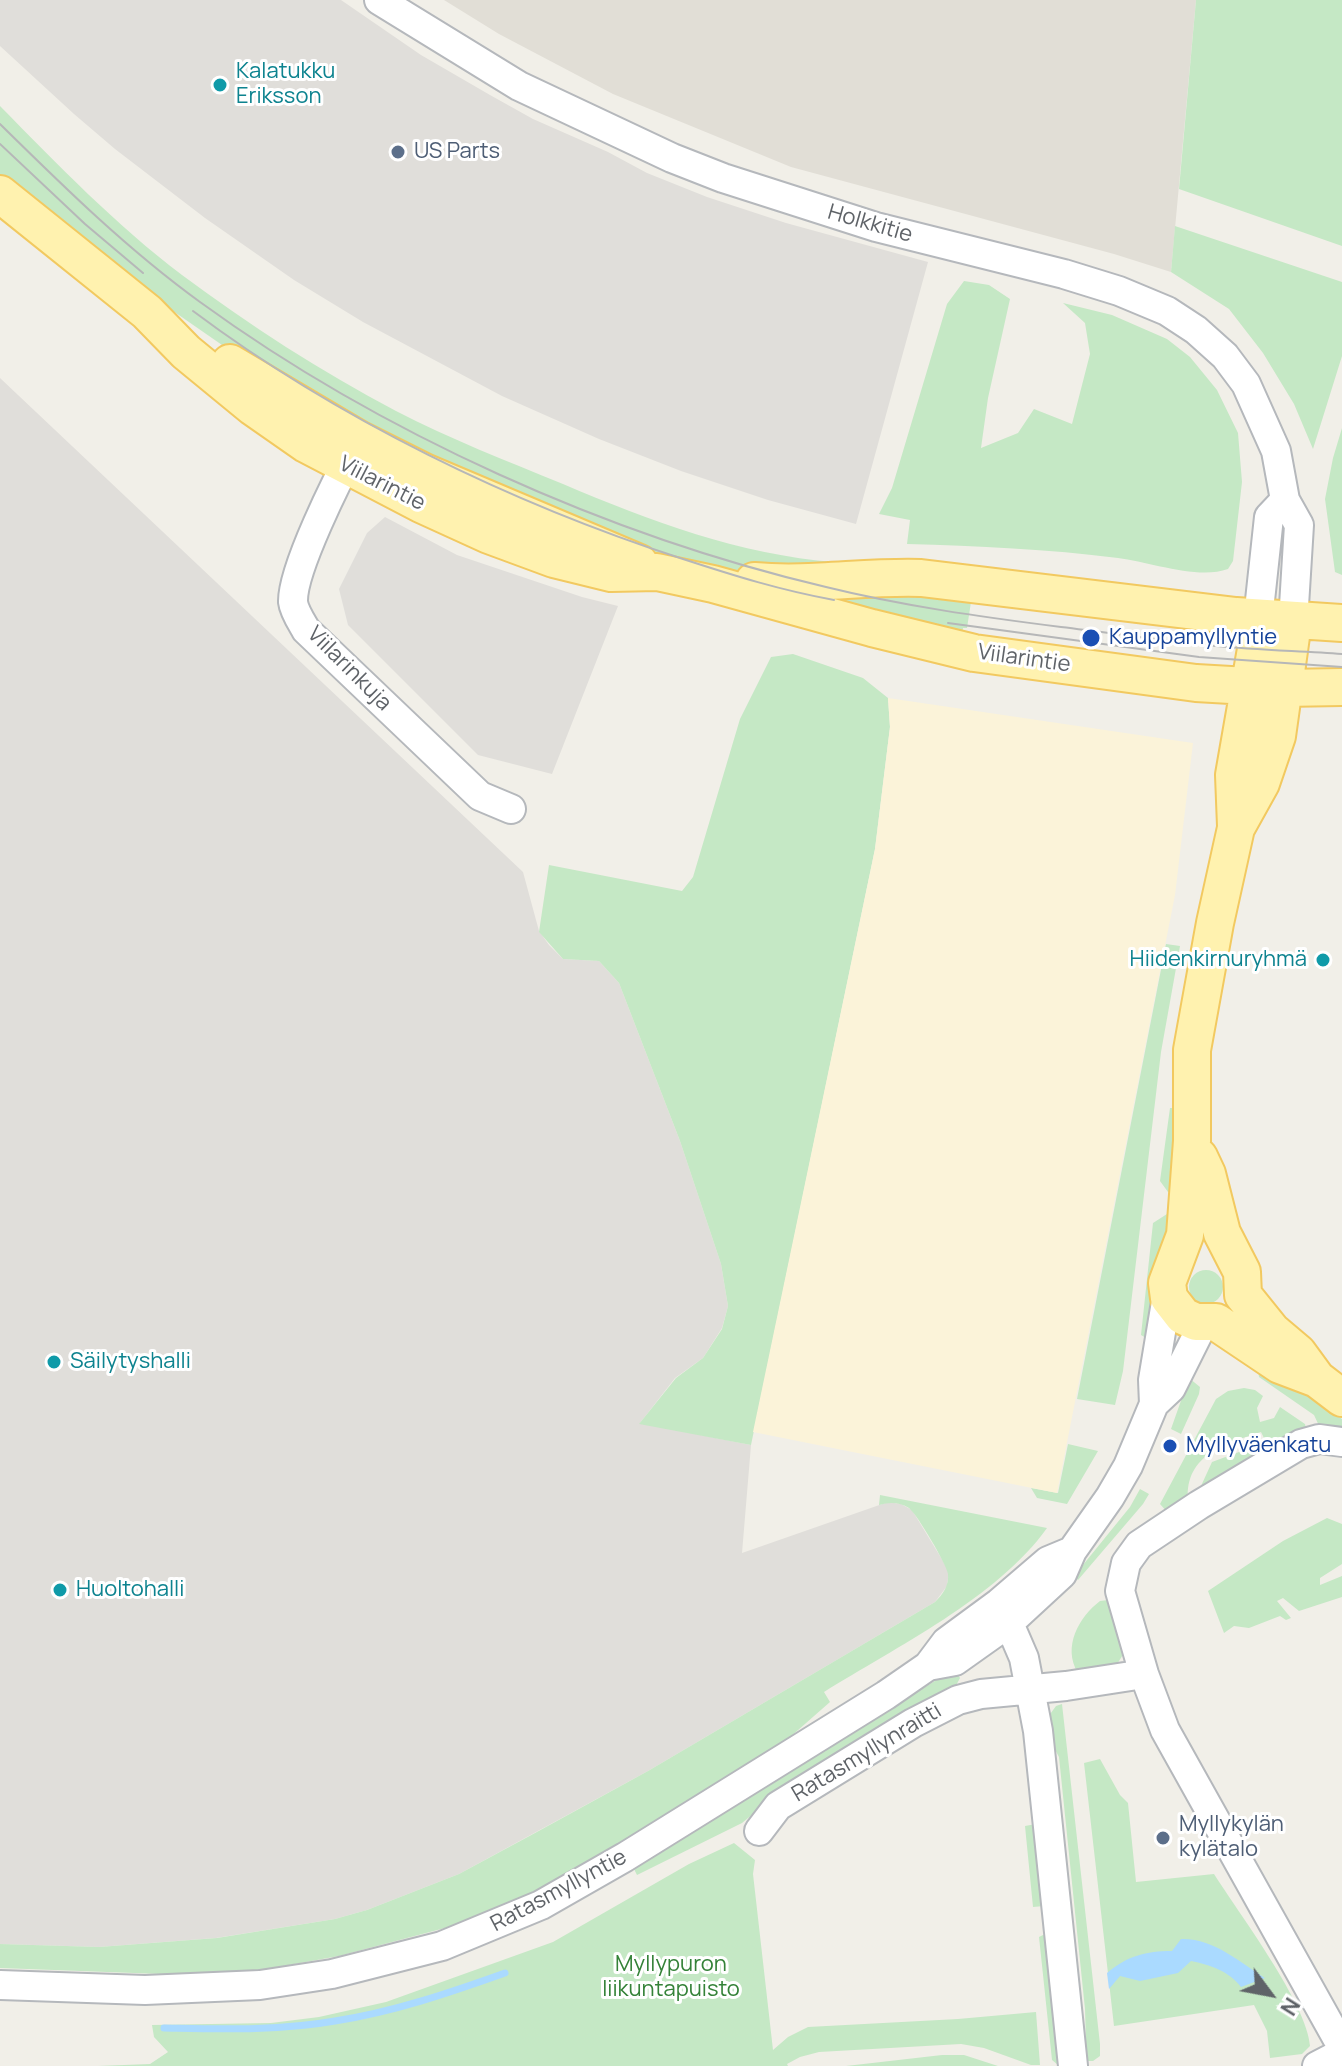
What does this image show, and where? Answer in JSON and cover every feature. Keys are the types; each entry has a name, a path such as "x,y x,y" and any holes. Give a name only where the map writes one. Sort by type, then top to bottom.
{"main road":[{"name":"Viilarintie","path":"0,194 147,312 186,352 253,407 306,444 352,454 489,535 554,559 611,573 657,572 713,584 974,653 1169,680 1266,688 1342,687"},
{"name":"Viilarintie","path":"713,584 736,580 789,584 921,578 1258,619 1342,623"},
{"path":"1258,619 1256,649 1266,688"},
{"path":"1293,622 1234,775 1236,828 1192,1050 1192,1141 1185,1235 1171,1276 1177,1311 1189,1320 1210,1323 1280,1365 1330,1389"},
{"path":"1192,1141 1207,1174 1222,1233 1244,1280 1243,1295 1272,1331 1298,1353 1330,1389"}],"street":[{"name":"Holkkitie","path":"379,0 519,86 632,141 710,173 876,227 1064,274 1141,298 1196,330 1246,384 1276,451 1285,500 1299,525 1293,622"},
{"name":"Viilarinkuja","path":"352,454 300,570 293,604 306,630 480,796 511,809"},
{"path":"1258,619 1269,517 1285,500"},
{"path":"1171,1276 1186,1252 1208,1246 1223,1250 1235,1259"},
{"name":"Ratasmyllyntie","path":"1154,1404 1153,1380 1171,1276"},
{"path":"1210,1323 1231,1314 1243,1295"},
{"name":"Ratasmyllyntie","path":"0,1985 145,1990 260,1985 332,1974 442,1946 541,1905 613,1864 928,1666 946,1642 1004,1612 1062,1574 1072,1551 1128,1466 1154,1404 1171,1388 1210,1323"},
{"path":"1342,1442 1319,1439 1301,1444 1199,1505 1132,1553 1121,1576 1120,1591 1144,1674 1165,1730 1342,2047"},
{"path":"1004,1612 1024,1658 1031,1689 1073,2066"},
{"name":"Ratasmyllynraitti","path":"759,1831 778,1806 946,1705 981,1694 1144,1674"},
{"path":"1317,2066 1342,2053"}],"shaded area":[{"path":"0,0 341,0 421,55 490,95 647,173 786,223 928,262 856,524 768,500 599,439 502,396 363,322 294,280 205,218 115,149 0,46"},
{"path":"444,0 1196,0 1171,272 791,167 613,94 499,34"},
{"path":"0,378 523,872 539,931 563,959 599,961 619,983 680,1141 721,1264 728,1306 722,1328 703,1358 675,1378 640,1423 751,1445 742,1553 888,1502 912,1510 949,1571 947,1586 935,1602 648,1771 459,1874 367,1910 335,1919 216,1938 99,1947 0,1944"},
{"path":"385,517 457,555 618,606 552,774 478,755 348,625 339,589 367,533"}],"green space":[{"path":"1196,0 1342,0 1342,246 1179,189"},
{"path":"0,106 88,194 158,256 260,330 368,396 458,440 629,511 730,544 835,562 835,574 739,573 687,566 470,485 248,363 124,277 0,175"},
{"path":"1175,226 1342,282 1342,356 1313,449 1294,404 1263,353 1229,309 1171,272"},
{"path":"964,281 989,285 1010,299 988,398 981,448 1018,433 1034,409 1072,424 1090,354 1085,323 1063,303 1112,315 1167,339 1190,357 1217,390 1238,433 1242,482 1233,561 1228,569 1188,571 1065,552 907,544 910,520 879,514 892,488 947,304"},
{"path":"1342,428 1342,575 1335,572 1325,499"},
{"path":"888,587 971,602 961,644 779,595"},
{"path":"793,654 863,678 888,698 890,727 875,849 751,1445 639,1424 676,1378 703,1358 722,1329 728,1306 721,1264 680,1141 619,983 599,961 563,959 539,932 549,865 682,891 693,877 740,719 771,657"},
{"path":"1166,944 1180,946 1161,1052 1123,1371 1115,1405 1077,1399"},
{"path":"1170,1108 1176,1108 1183,1195 1168,1192 1160,1181"},
{"path":"1167,1214 1182,1215 1156,1344 1141,1335 1153,1223"},
{"path":"1206,1270 1218,1275 1223,1287 1218,1299 1206,1304 1194,1299 1189,1287 1194,1275"},
{"path":"1261,1365 1342,1419 1342,1434 1321,1430 1314,1415 1259,1377"},
{"path":"1189,1378 1200,1387 1199,1394 1181,1434 1171,1429"},
{"path":"1244,1388 1255,1390 1263,1396 1257,1408 1260,1422 1274,1418 1280,1407 1305,1424 1307,1433 1203,1492 1201,1486 1212,1462 1266,1442 1261,1432 1210,1453 1193,1472 1188,1500 1168,1513 1160,1504 1216,1399 1228,1391"},
{"path":"1068,1444 1098,1451 1067,1504 1037,1498 1031,1488 1058,1493"},
{"path":"1140,1489 1149,1494 1143,1504 1078,1580 1074,1576 1130,1507"},
{"path":"880,1495 1047,1528 1001,1577 973,1599 824,1692 830,1702 789,1738 573,1873 522,1899 460,1924 339,1956 256,1971 188,1975 0,1968 0,1944 99,1947 217,1938 335,1919 367,1910 459,1874 648,1771 935,1602 948,1582 943,1561 913,1512 894,1503 879,1505"},
{"path":"1327,1518 1342,1524 1342,1564 1320,1578 1320,1585 1342,1576 1342,1597 1299,1611 1283,1598 1277,1601 1291,1618 1286,1620 1280,1616 1249,1628 1234,1626 1224,1633 1208,1591 1283,1541"},
{"path":"1108,1600 1124,1653 1114,1669 1078,1673 1072,1653 1075,1633 1092,1608 1100,1601"},
{"path":"954,1669 960,1678 952,1693 759,1809 742,1823 637,1875 634,1869"},
{"path":"1062,1704 1100,2044 1100,2056 1093,2061 1082,2061 1086,2042 1085,2009 1059,1757 1052,1744 1048,1717 1056,1706"},
{"path":"1100,1759 1120,1795 1128,1803 1136,1882 1214,1874 1298,2007 1310,2046 1302,2054 1270,2058 1267,2031 1254,2005 1114,2026 1084,1763"},
{"path":"1036,1824 1044,1906 1033,1907 1025,1826"},
{"name":"Myllypuron liikuntapuisto","path":"734,1843 755,1860 753,1874 773,2050 788,2037 808,2027 1036,2012 1040,2065 961,2044 819,2052 800,2057 788,2066 98,2066 150,2064 168,2052 154,2037 152,2025 271,2023 319,2017 386,2002 553,1942 689,1864"},
{"path":"1046,1936 1061,2064 1058,2065 1052,2060 1039,1937"},
{"path":"964,2055 998,2066 846,2066"}],"sand":[{"path":"888,698 1193,743 1175,895 1057,1493 753,1432 875,849 890,727"}],"water":[{"path":"1181,1939 1215,1947 1265,1978 1241,1987 1219,1970 1191,1961 1178,1973 1140,1981 1120,1976 1109,1989 1107,1973 1114,1967 1137,1956 1172,1951"}],"waterway":[{"path":"164,2028 271,2028 335,2021 400,2007 505,1973"}],"tram line":[{"path":"0,124 147,261 270,350 343,395 420,436 580,509 744,565 884,600 1177,642 1342,654"},
{"path":"0,144 85,224 143,273"},
{"path":"193,311 306,388 428,455 491,485 619,537 683,559 758,582 834,600"},
{"path":"948,623 1199,657 1342,667"}],"place":[{"name":"Kalatukku Eriksson","path":"220,85"},
{"name":"US Parts","path":"398,152"},
{"name":"Kauppamyllyntie","path":"1091,638"},
{"name":"Hiidenkirnuryhmä","path":"1323,960"},
{"name":"Säilytyshalli","path":"54,1362"},
{"name":"Myllyväenkatu","path":"1170,1446"},
{"name":"Huoltohalli","path":"60,1590"},
{"name":"Myllykylän kylätalo","path":"1163,1838"}]}
